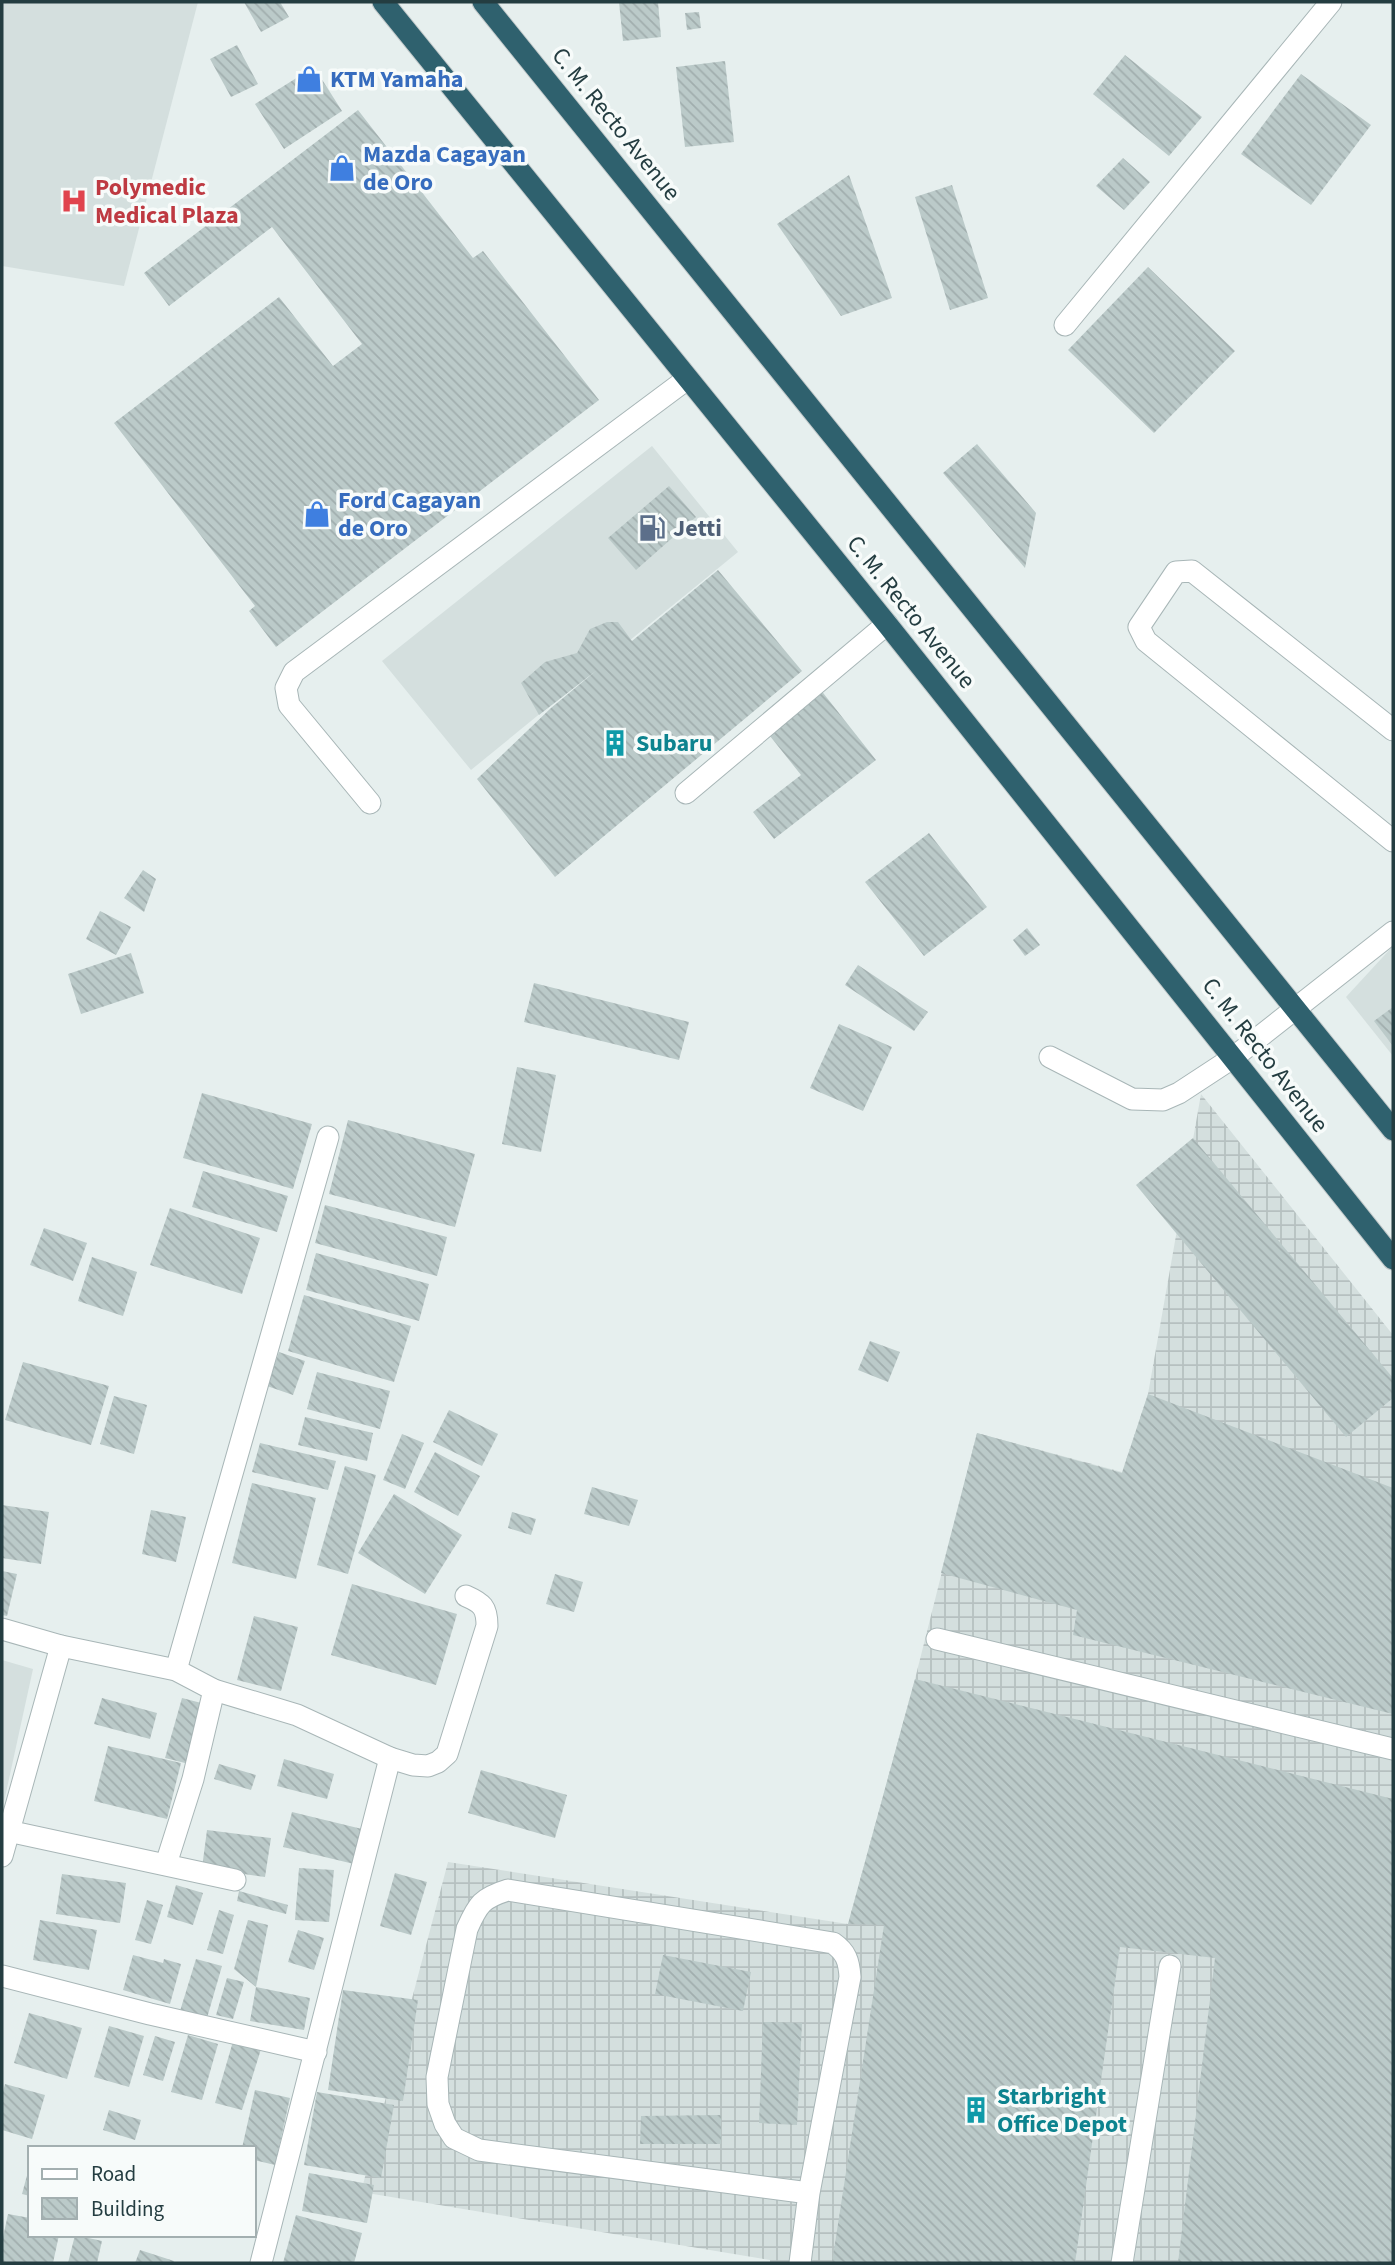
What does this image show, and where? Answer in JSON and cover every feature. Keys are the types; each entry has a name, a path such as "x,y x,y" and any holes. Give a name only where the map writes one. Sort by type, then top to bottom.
{"highway":[{"name":"C. M. Recto Avenue","path":"383,2 887,624 1393,1259"},
{"name":"C. M. Recto Avenue","path":"482,2 1393,1130"}],"street":[{"path":"1065,325 1331,2"},
{"path":"370,803 289,705 286,688 294,672 687,379"},
{"path":"1393,730 1192,571 1176,572 1139,627 1146,642 1393,841"},
{"path":"686,793 887,624"},
{"path":"1050,1057 1132,1099 1163,1100 1179,1093 1234,1058 1393,932"},
{"path":"176,1670 328,1137"},
{"path":"2,1629 61,1646 176,1670 214,1690 297,1715 390,1758 413,1765 428,1766 439,1762 447,1754 487,1626 487,1612 481,1602 466,1596"},
{"path":"937,1639 1393,1749"},
{"path":"2,1856 61,1646"},
{"path":"166,1864 193,1779 214,1690"},
{"path":"261,2263 390,1758"},
{"path":"8,1831 235,1880"},
{"path":"800,2263 808,2193 849,1977 849,1962 843,1950 833,1943 509,1890 490,1895 477,1906 467,1929 437,2077 444,2124 454,2137 479,2150 808,2193"},
{"path":"1122,2263 1170,1966"},
{"path":"2,1976 150,2014 316,2052"}],"shaded area":[{"name":"Polymedic Medical Plaza","path":"2,2 198,2 124,286 2,266"},
{"path":"652,446 738,552 471,770 382,661"},
{"path":"1393,946 1393,1056 1346,997"},
{"path":"1201,1094 1393,1335 1393,2263 770,2263 770,2260 361,2192 448,1862 848,1924 915,1679 977,1433 1122,1472 1148,1394"},
{"path":"2,1660 33,1669 2,1811"}],"building":[{"path":"244,2 280,2 289,17 261,32"},
{"path":"619,2 658,2 661,37 623,41"},
{"path":"699,12 701,28 687,30 685,13"},
{"path":"237,45 258,84 231,97 210,59"},
{"path":"1125,55 1202,117 1169,156 1093,94"},
{"path":"725,61 734,142 685,147 676,67"},
{"path":"314,67 342,111 284,149 255,104"},
{"path":"1301,74 1371,125 1311,205 1241,154"},
{"name":"Ford Cagayan de Oro","path":"358,110 473,258 483,251 599,400 276,647 249,611 255,606 114,423 279,297 333,366 362,344 272,227 169,306 144,273"},
{"path":"1123,158 1150,182 1124,210 1096,186"},
{"path":"849,175 892,298 841,316 777,224"},
{"path":"952,185 988,298 950,310 915,197"},
{"path":"1148,267 1235,351 1154,433 1068,350"},
{"path":"977,444 1036,513 1025,568 943,473"},
{"name":"Jetti","path":"669,486 696,517 636,570 608,538"},
{"name":"Subaru","path":"718,570 802,671 555,877 477,779 551,708 597,670 539,715 521,683 545,662 577,653 590,629 607,622 618,622 632,641"},
{"path":"820,689 876,760 774,839 753,812 801,775 766,731"},
{"path":"929,833 987,907 924,956 865,882"},
{"path":"143,870 156,879 144,912 124,898"},
{"path":"100,911 131,927 116,955 86,939"},
{"path":"1027,928 1040,945 1025,956 1013,940"},
{"path":"131,953 144,993 81,1014 68,974"},
{"path":"858,965 928,1012 914,1031 845,985"},
{"path":"534,983 689,1022 679,1060 524,1022"},
{"path":"1393,1007 1393,1046 1374,1021"},
{"path":"839,1024 892,1047 863,1111 810,1088"},
{"path":"517,1067 556,1075 541,1152 502,1144"},
{"path":"202,1093 312,1124 293,1189 183,1158"},
{"path":"348,1120 475,1154 455,1227 329,1194"},
{"path":"1193,1138 1393,1378 1393,1398 1346,1437 1136,1185"},
{"path":"203,1171 288,1196 277,1232 192,1207"},
{"path":"325,1205 447,1237 437,1276 315,1243"},
{"path":"170,1208 260,1238 242,1294 150,1265"},
{"path":"44,1228 87,1243 73,1281 30,1265"},
{"path":"316,1253 429,1284 419,1321 306,1290"},
{"path":"92,1257 137,1272 123,1316 78,1301"},
{"path":"304,1295 411,1326 394,1382 288,1351"},
{"path":"870,1341 900,1352 888,1382 858,1370"},
{"path":"279,1352 305,1361 293,1395 267,1386"},
{"path":"23,1362 109,1386 91,1445 5,1420"},
{"path":"317,1372 390,1391 380,1429 307,1409"},
{"path":"1148,1394 1393,1488 1393,1714 1073,1635 1077,1610 941,1573 977,1433 1122,1473"},
{"path":"114,1396 147,1405 134,1454 100,1444"},
{"path":"449,1410 498,1434 482,1466 433,1442"},
{"path":"305,1417 373,1433 367,1461 298,1445"},
{"path":"402,1434 424,1443 405,1489 383,1480"},
{"path":"260,1443 336,1461 328,1490 252,1472"},
{"path":"435,1452 480,1476 458,1516 414,1492"},
{"path":"345,1466 376,1475 348,1574 317,1565"},
{"path":"252,1483 316,1498 296,1579 232,1563"},
{"path":"592,1487 638,1500 629,1526 584,1514"},
{"path":"394,1494 462,1535 425,1594 358,1553"},
{"path":"2,1505 49,1512 41,1564 2,1558"},
{"path":"151,1510 186,1517 176,1562 142,1554"},
{"path":"512,1512 536,1519 531,1535 508,1528"},
{"path":"2,1571 17,1574 7,1616 2,1615"},
{"path":"555,1574 583,1582 574,1612 546,1604"},
{"path":"352,1584 457,1614 436,1685 331,1655"},
{"path":"254,1616 298,1627 281,1691 237,1680"},
{"name":"Starbright Office Depot","path":"915,1679 1393,1799 1393,2263 1178,2263 1215,1958 1120,1947 1075,2263 832,2263 884,1925 848,1924"},
{"path":"102,1698 157,1713 150,1739 94,1724"},
{"path":"182,1698 209,1705 193,1765 165,1758"},
{"path":"108,1746 181,1763 167,1819 94,1801"},
{"path":"284,1759 334,1774 327,1799 277,1786"},
{"path":"219,1764 256,1775 251,1790 214,1779"},
{"path":"481,1770 567,1795 555,1838 468,1813"},
{"path":"292,1812 362,1829 354,1864 283,1847"},
{"path":"207,1830 271,1838 265,1877 202,1868"},
{"path":"299,1868 334,1870 329,1922 295,1920"},
{"path":"395,1873 427,1882 411,1935 380,1926"},
{"path":"62,1874 126,1883 120,1923 56,1914"},
{"path":"176,1885 203,1893 193,1925 167,1917"},
{"path":"239,1891 288,1905 286,1914 237,1901"},
{"path":"147,1900 163,1905 151,1944 135,1940"},
{"path":"219,1910 234,1915 223,1954 207,1950"},
{"path":"40,1920 97,1930 89,1970 33,1960"},
{"path":"248,1920 268,1925 256,1987 234,1969"},
{"path":"298,1930 324,1938 314,1970 288,1962"},
{"path":"133,1955 163,1963 164,1959 181,1964 170,2004 123,1990"},
{"path":"663,1955 751,1972 743,2011 655,1994"},
{"path":"196,1959 222,1966 207,2018 180,2011"},
{"path":"227,1978 244,1982 233,2019 216,2015"},
{"path":"256,1987 310,1998 304,2030 250,2021"},
{"path":"343,1990 418,2000 403,2101 328,2090"},
{"path":"29,2013 82,2028 67,2079 14,2063"},
{"path":"763,2022 802,2023 797,2125 759,2123"},
{"path":"109,2026 144,2036 129,2087 94,2077"},
{"path":"188,2035 218,2044 202,2100 171,2092"},
{"path":"155,2036 175,2042 163,2081 143,2075"},
{"path":"234,2038 262,2046 242,2110 215,2103"},
{"path":"5,2084 45,2095 32,2139 2,2130 2,2096"},
{"path":"255,2090 290,2098 275,2165 256,2160 256,2146 242,2146"},
{"path":"317,2092 394,2105 381,2178 304,2165"},
{"path":"109,2110 141,2120 135,2140 103,2130"},
{"path":"721,2115 721,2144 640,2144 641,2116"},
{"path":"28,2172 28,2196 22,2194"},
{"path":"309,2173 374,2185 367,2223 302,2211"},
{"path":"8,2214 28,2218 28,2237 59,2237 53,2263 2,2263 2,2242"},
{"path":"296,2215 362,2233 354,2263 283,2263"},
{"path":"74,2237 102,2241 97,2263 68,2263"},
{"path":"140,2250 174,2261 135,2263"}],"place":[{"name":"KTM Yamaha","path":"309,79"},
{"name":"Mazda Cagayan de Oro","path":"342,168"},
{"name":"Polymedic Medical Plaza","path":"74,201"},
{"name":"Ford Cagayan de Oro","path":"317,514"},
{"name":"Jetti","path":"652,528"},
{"name":"Subaru","path":"615,743"},
{"name":"Starbright Office Depot","path":"976,2110"}]}
